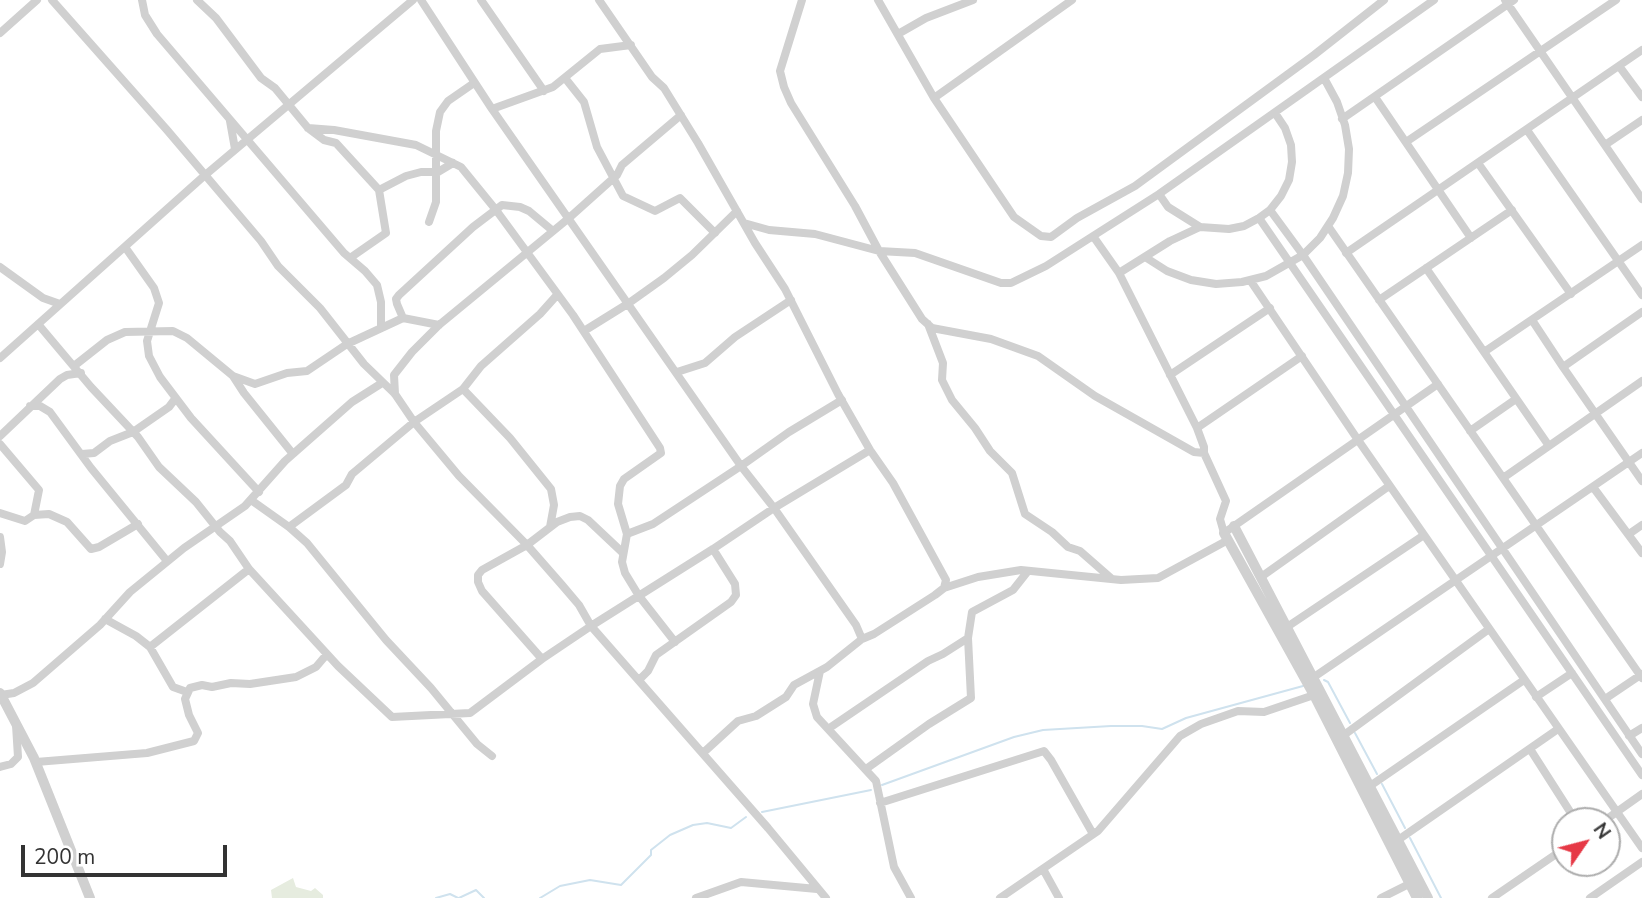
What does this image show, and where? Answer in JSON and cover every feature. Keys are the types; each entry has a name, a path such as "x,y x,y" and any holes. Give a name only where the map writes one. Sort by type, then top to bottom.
{"street":[{"path":"1,29 37,0"},
{"path":"52,0 158,120 278,265 338,329 347,344 382,383 395,394 414,422 459,476 527,545 579,605 591,626 826,898"},
{"path":"142,0 145,15 157,34 246,140 377,285 381,302 381,327"},
{"path":"198,0 216,18 261,78 275,88 308,128 324,140 336,143 379,190 386,233 350,258"},
{"path":"0,358 235,149 413,0"},
{"path":"421,0 474,83 741,466 774,508 856,625 862,639"},
{"path":"481,0 544,91"},
{"path":"599,0 652,77 664,88 791,300 870,450 924,536 946,580 944,588"},
{"path":"802,0 780,71 784,87 879,251 922,319 941,330 991,339 1038,356 1095,396 1195,453 1204,453"},
{"path":"878,0 934,98 1014,217 1041,236 1051,237 1077,218 1135,186 1314,55 1384,0"},
{"path":"898,34 926,18 973,0"},
{"path":"934,98 1072,0"},
{"path":"1363,0 1370,10"},
{"path":"744,223 769,230 815,234 879,251 915,253 1001,283 1011,283 1046,266 1158,194 1434,0"},
{"path":"1406,142 1616,0"},
{"path":"1342,119 1509,1 1540,52 1642,199"},
{"path":"492,109 544,91 565,78 600,49 631,45"},
{"path":"1346,253 1642,50"},
{"path":"1619,66 1642,97"},
{"path":"565,78 584,102 597,147 623,196 654,211 681,198 715,233"},
{"path":"1145,257 1167,271 1191,280 1216,284 1266,276 1303,255 1328,226 1343,196 1348,173 1349,149 1342,119 1324,78"},
{"path":"429,222 436,202 436,131 440,112 447,101 474,83"},
{"path":"1375,97 1471,238"},
{"path":"1158,194 1168,207 1200,227 1229,229 1244,226 1259,218 1270,210 1285,188 1292,162 1291,145 1285,128 1275,113"},
{"path":"395,394 394,375 439,325 569,218 613,178 622,165 681,115"},
{"path":"1605,145 1642,120"},
{"path":"230,121 235,149"},
{"path":"308,128 416,145 461,167 496,210 584,331 660,448 661,453 624,479 620,485 618,504 627,534 623,553 625,573 639,596 675,642"},
{"path":"1527,130 1642,295"},
{"path":"379,190 406,176 421,172 438,172 453,163"},
{"path":"1478,163 1571,294"},
{"path":"403,318 396,299 399,295 453,244 502,205 529,211 553,231"},
{"path":"1270,210 1642,754"},
{"path":"1379,300 1511,210"},
{"path":"584,331 629,303 673,270 737,211"},
{"path":"1259,218 1642,775"},
{"path":"1328,226 1641,676 1605,699"},
{"path":"1119,274 1200,227"},
{"path":"1093,236 1119,274 1205,447 1204,453 1226,501 1220,519 1226,537 1414,881 1428,898"},
{"path":"1484,352 1642,245"},
{"path":"125,247 154,288 159,303 147,341 149,356 175,399 259,492"},
{"path":"0,267 38,295 60,304"},
{"path":"1426,268 1549,446"},
{"path":"1250,280 1389,486 1613,807"},
{"path":"289,527 346,485 352,474 414,422 463,390 481,366 540,314 557,295"},
{"path":"677,372 705,363 735,337 791,300"},
{"path":"1170,375 1269,309"},
{"path":"1563,367 1642,312"},
{"path":"233,376 255,384 287,373 307,371 347,344 403,318 439,325"},
{"path":"1532,320 1642,481"},
{"path":"38,324 133,432 159,467 196,502 230,541 249,569 348,677 392,717 470,713 591,626 713,550 774,508 870,450"},
{"path":"928,324 939,349 943,363 942,380 947,390 990,451 1012,473 1025,514 1052,532 1068,547 1080,551 1112,579"},
{"path":"0,436 60,379 77,370 107,340 125,332 173,331 180,333 233,376 293,454"},
{"path":"1196,428 1302,356"},
{"path":"1503,478 1642,381"},
{"path":"90,898 36,762 1,694 14,693 33,683 105,620 130,592 167,561 251,500 293,454 352,402 382,383"},
{"path":"703,753 738,721 756,716 786,697 794,685 820,671 862,639 909,614 944,588 978,577 1028,571 1112,579 1158,578 1226,537 1234,526 1438,384"},
{"path":"463,390 510,438 551,489 554,505 550,527"},
{"path":"82,454 94,453 110,441 133,432 169,407 175,399"},
{"path":"1470,431 1516,399"},
{"path":"627,534 653,524 789,432 842,400"},
{"path":"30,406 46,409 167,561"},
{"path":"0,444 39,490 34,515"},
{"path":"1314,677 1642,453"},
{"path":"1261,577 1389,486"},
{"path":"1593,487 1642,552"},
{"path":"251,500 307,543 386,640 477,744 492,756"},
{"path":"0,513 24,521 34,515 49,514 67,522 91,549 138,524"},
{"path":"542,659 482,591 478,575 482,570 527,545 550,527 570,517 580,516 588,520 623,553"},
{"path":"1629,534 1642,525"},
{"path":"1234,526 1398,839 1414,881 1417,898"},
{"path":"1287,627 1424,535"},
{"path":"0,537 0,564"},
{"path":"639,680 648,671 656,654 732,602 736,595 735,584 713,550"},
{"path":"150,647 249,569"},
{"path":"866,769 971,698 968,638 972,612 1013,590 1028,571"},
{"path":"105,620 136,636 150,647 173,687 187,692"},
{"path":"1344,735 1489,629"},
{"path":"828,729 968,638"},
{"path":"36,762 147,753 194,741 198,733 185,699 187,692 195,686 212,687 296,677 316,667 327,654"},
{"path":"820,671 813,704 817,717 876,781 894,867 911,898"},
{"path":"1536,698 1572,673"},
{"path":"1370,786 1524,680"},
{"path":"1000,898 1093,834 1180,736 1201,724 1238,711 1264,712 1314,695"},
{"path":"0,767 11,764 18,757 16,722"},
{"path":"1629,736 1642,728"},
{"path":"1398,839 1558,729"},
{"path":"1530,749 1567,807"},
{"path":"880,803 1044,751 1093,834"},
{"path":"1621,809 1642,794"},
{"path":"1621,819 1642,848"},
{"path":"1492,898 1551,858"},
{"path":"1590,898 1642,862"},
{"path":"1043,869 1059,898"},
{"path":"1381,898 1414,881"},
{"path":"696,898 741,882 817,889"}],"shaded area":[{"path":"293,878 296,887 311,891 315,888 323,898 272,898 271,890"}],"waterway":[{"path":"1324,680 1328,682 1350,723"},
{"path":"882,785 1014,737 1043,730 1111,726 1162,729 1186,718 1303,686"},
{"path":"1355,733 1377,774"},
{"path":"1382,784 1405,828"},
{"path":"762,812 871,790"},
{"path":"540,898 560,886 590,880 621,885 651,855 651,850 670,835 693,825 707,823 731,828 746,817"},
{"path":"1410,838 1441,898"},
{"path":"459,898 476,890 484,898"},
{"path":"436,898 450,894 458,898"}]}
